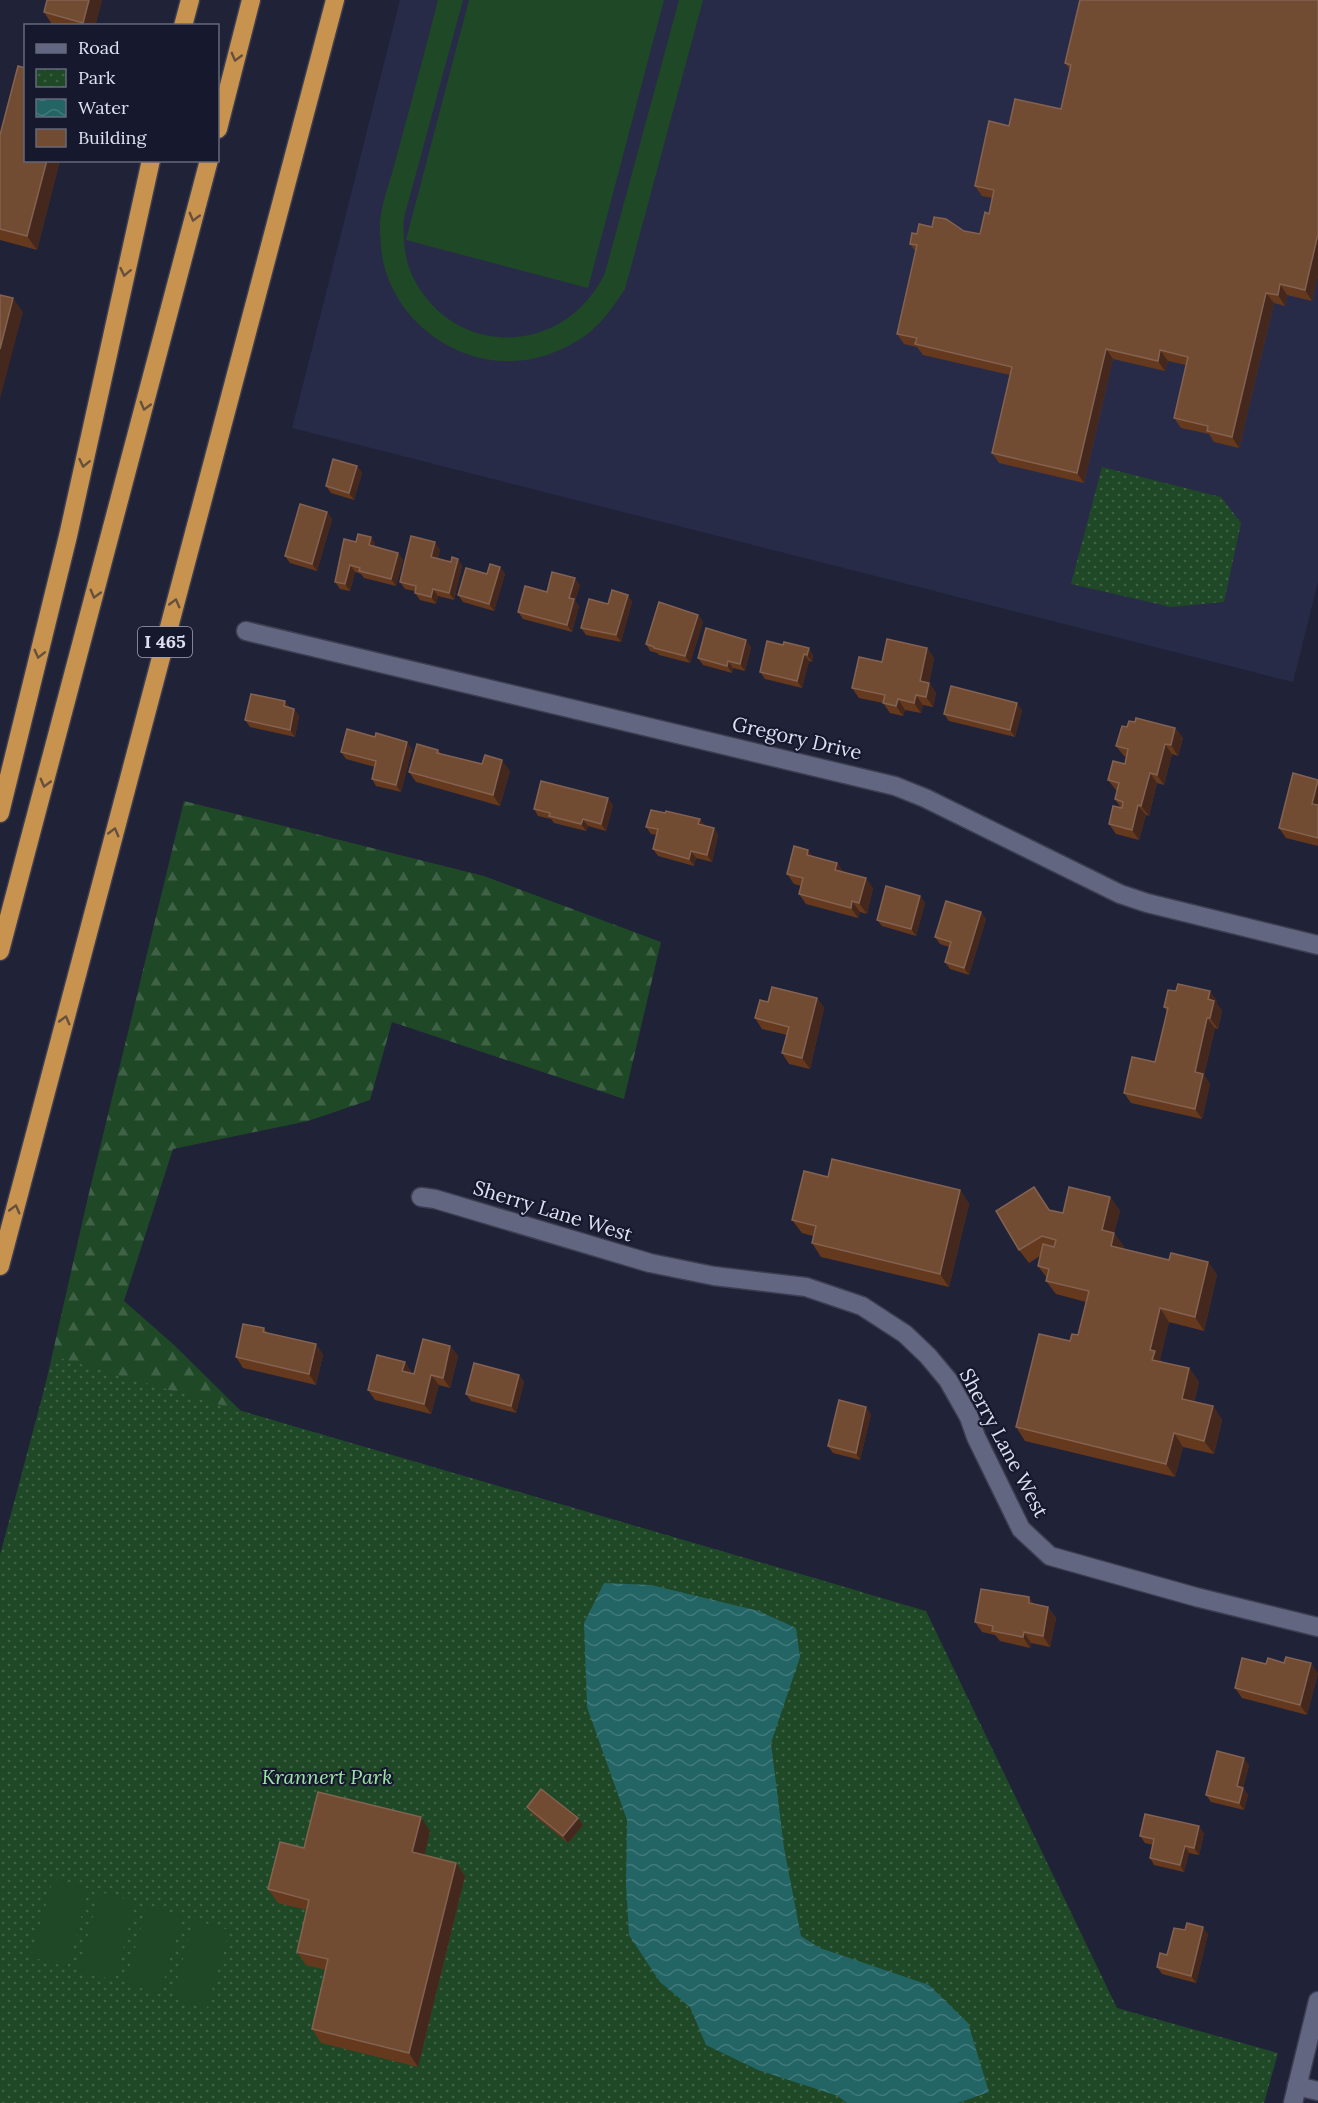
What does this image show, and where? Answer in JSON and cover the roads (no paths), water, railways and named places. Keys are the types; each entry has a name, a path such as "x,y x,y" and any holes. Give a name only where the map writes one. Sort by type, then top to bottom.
{"highway":[{"path":"184,24 190,0"},
{"path":"219,125 251,0"},
{"name":"I 465","path":"0,1266 336,0"},
{"path":"0,813 68,536 151,162"},
{"path":"0,951 208,162"}],"street":[{"name":"Gregory Drive","path":"246,631 895,786 925,798 1120,894 1318,945"},
{"name":"Sherry Lane West","path":"421,1197 435,1199 650,1263 714,1276 806,1287 862,1306 906,1334 948,1380 969,1417 976,1437 1021,1529 1050,1556 1196,1597 1318,1627"},
{"path":"1318,2001 1295,2094 1318,2091"}],"water":[{"path":"604,1583 651,1585 759,1611 796,1628 800,1657 771,1743 784,1848 801,1936 820,1948 929,1985 968,2023 989,2092 958,2103 847,2103 838,2096 758,2070 706,2045 690,2007 660,1982 629,1935 626,1885 627,1820 587,1707 584,1623"}],"park label":[{"name":"Krannert Park","path":"327,1777"}]}
